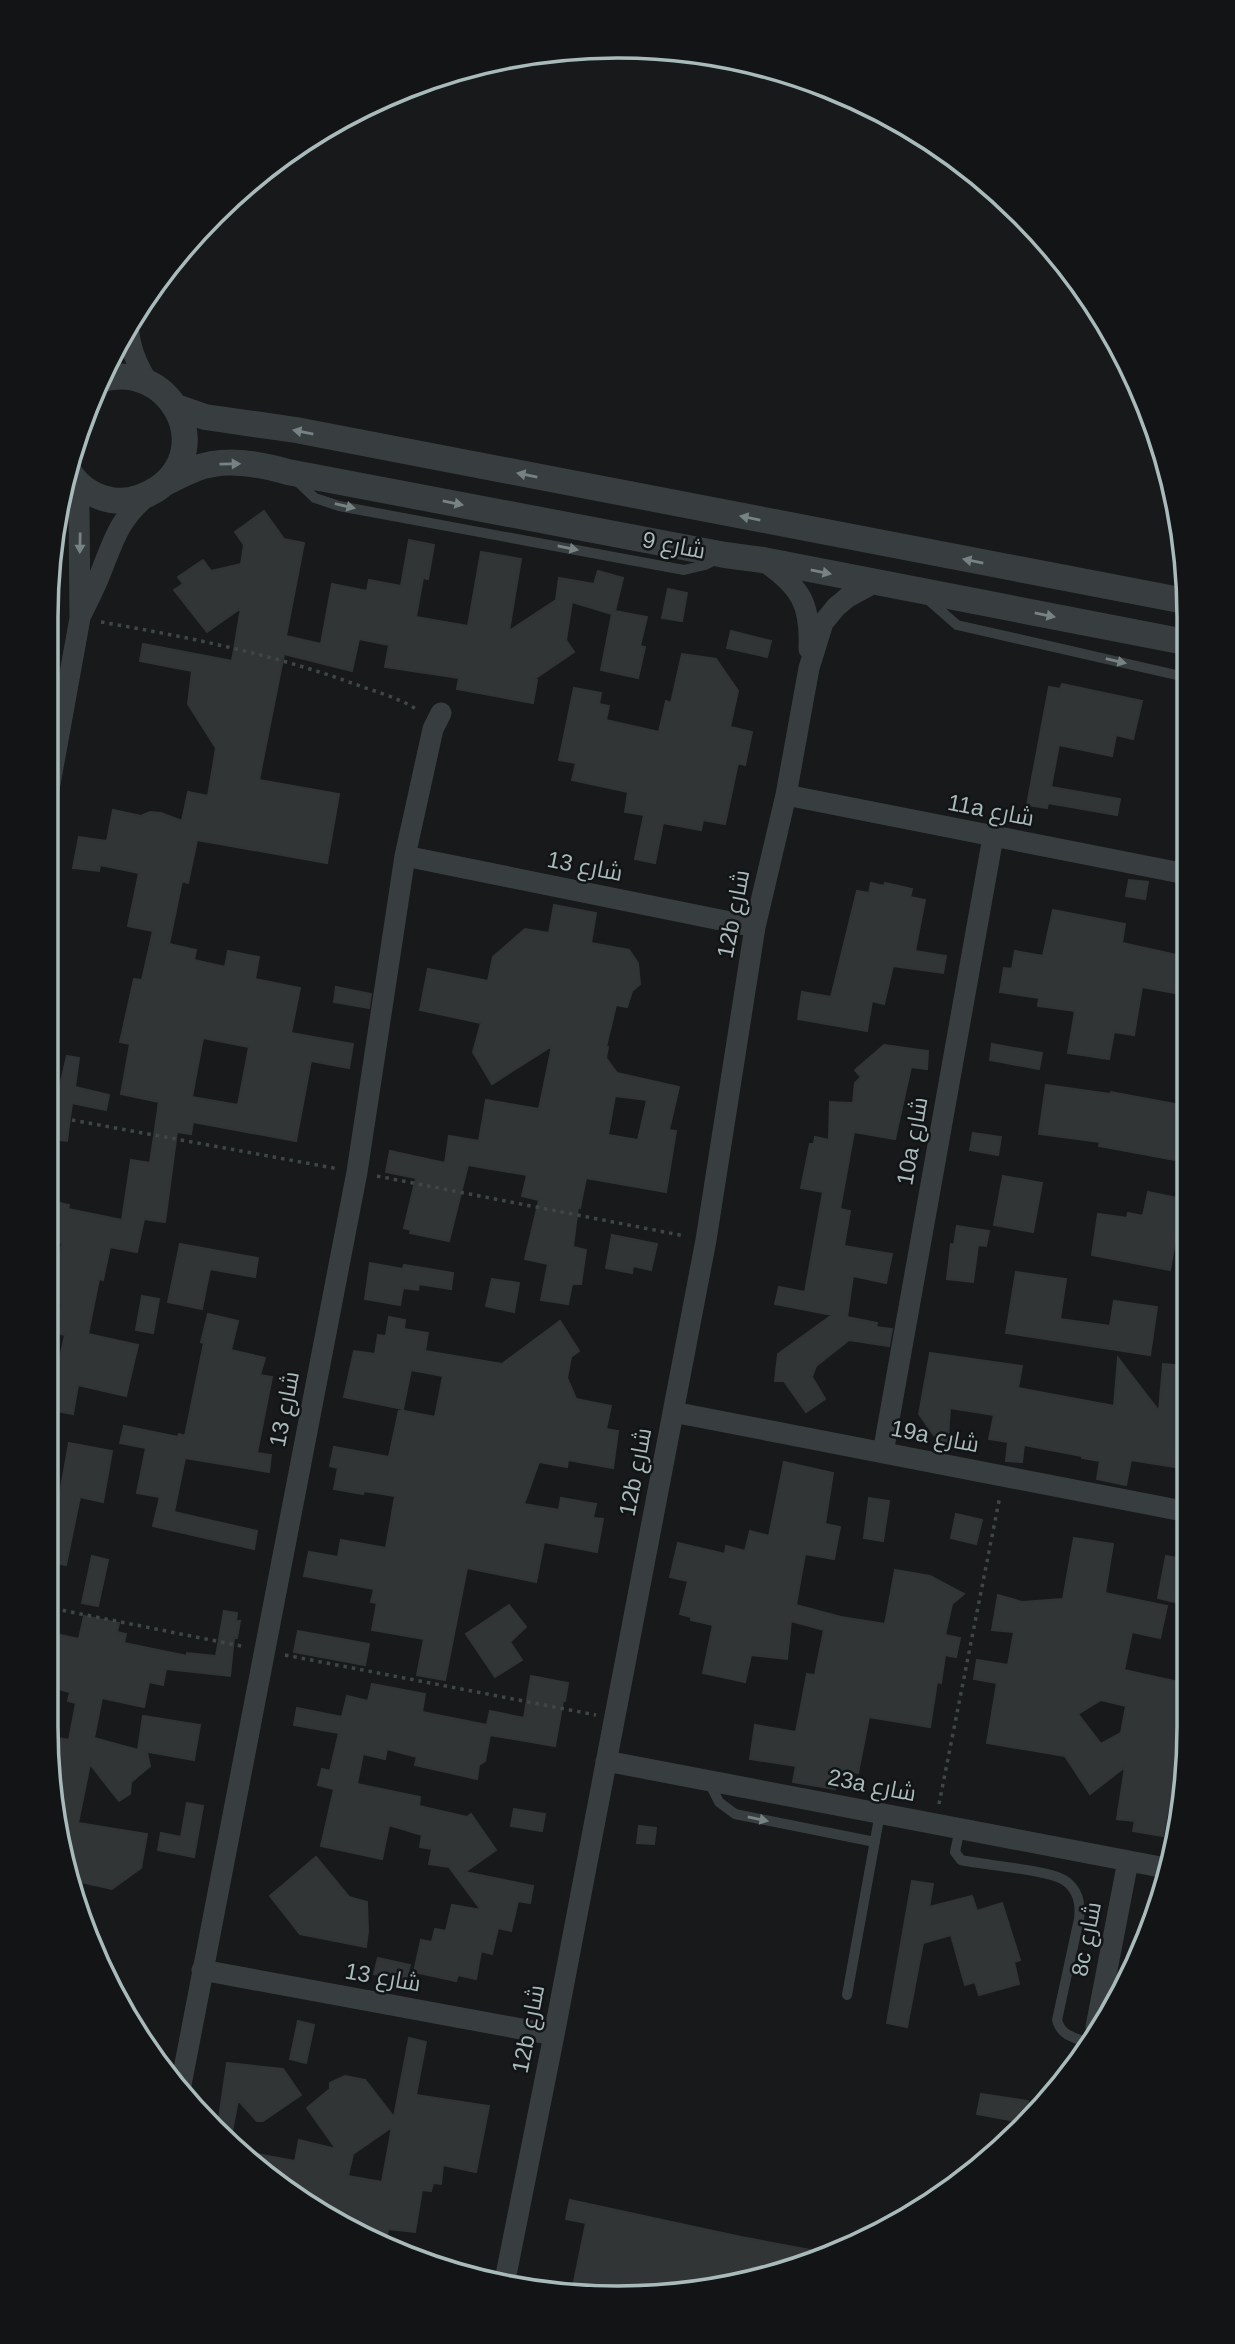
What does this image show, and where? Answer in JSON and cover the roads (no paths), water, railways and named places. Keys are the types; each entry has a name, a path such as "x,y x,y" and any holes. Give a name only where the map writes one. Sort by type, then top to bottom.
{"street":[{"path":"130,344 147,382"},
{"path":"80,618 99,577 108,547 119,527 132,508 156,490 177,467 184,447 183,427 176,407 159,388 122,376 111,378"},
{"name":"شارع 9","path":"176,407 205,416 296,430 1176,599"},
{"name":"شارع 9","path":"75,480 82,488 97,496 130,500 156,490 198,467 221,463 256,463 288,472 1177,640"},
{"path":"58,743 80,618 79,509 73,489"},
{"name":"12b شارع","path":"763,560 785,575 806,607 810,629 809,668"},
{"name":"12b شارع","path":"506,2275 706,1240 755,927 786,796 809,668 823,623 829,615 848,597 874,583"},
{"name":"شارع 13","path":"182,2078 357,1172 405,856 437,721"},
{"name":"11a شارع","path":"786,796 1177,872"},
{"name":"10a شارع","path":"883,1453 993,837"},
{"name":"شارع 13","path":"405,856 755,927"},
{"name":"19a شارع","path":"673,1412 1177,1509"},
{"name":"23a شارع","path":"606,1761 1159,1867"},
{"name":"8c شارع","path":"1099,2011 1128,1861"},
{"name":"شارع 13","path":"202,1970 554,2035"}],"lane":[{"path":"918,590 957,625 1177,675"},
{"path":"708,1780 719,1802 734,1814 874,1842"},
{"path":"847,1995 880,1813"},
{"path":"960,1828 956,1852 961,1860 1056,1876 1073,1888 1078,1898 1079,1919 1057,2020 1064,2033 1081,2040"}]}
